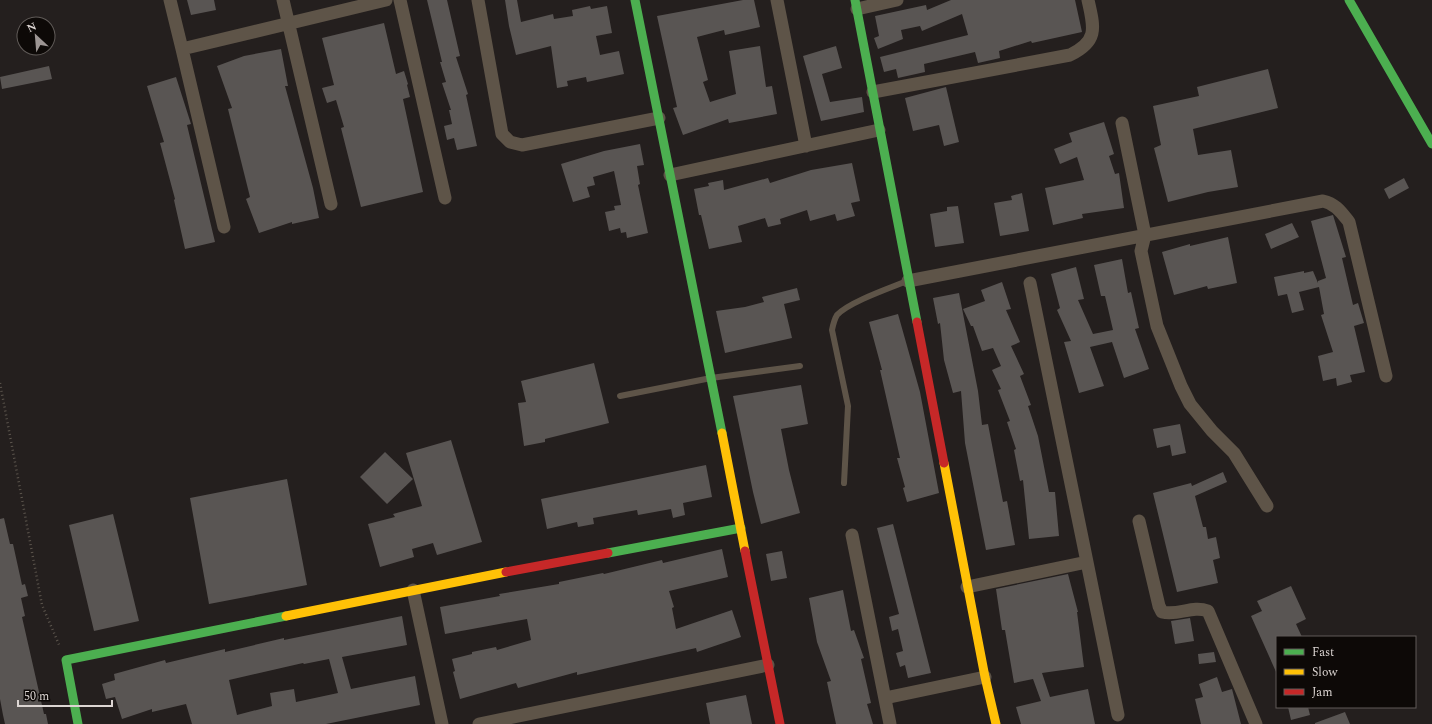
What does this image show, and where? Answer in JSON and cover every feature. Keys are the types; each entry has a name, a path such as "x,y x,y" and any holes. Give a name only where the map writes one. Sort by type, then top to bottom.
{"street":[{"path":"170,0 224,227"},
{"path":"283,0 331,204"},
{"path":"182,49 386,0"},
{"path":"400,0 445,198"},
{"path":"478,0 502,134 510,142 522,145 659,118"},
{"path":"635,0 780,724"},
{"path":"777,0 806,146"},
{"path":"897,0 856,4 967,587 996,724"},
{"path":"873,92 1070,54 1083,48 1091,38 1093,24 1088,0"},
{"path":"1349,0 1432,144"},
{"path":"1122,123 1144,235 1141,251 1157,326 1190,404 1212,431 1234,454 1267,506"},
{"path":"670,175 879,130"},
{"path":"908,281 1323,201 1332,203 1349,222 1386,376"},
{"path":"1030,284 1118,715"},
{"path":"1139,522 1159,606 1162,612 1170,614 1200,608 1208,612 1256,724"},
{"path":"78,724 66,660 413,590 741,528"},
{"path":"852,535 890,724"},
{"path":"967,587 1087,562"},
{"path":"413,590 442,724"},
{"path":"479,724 768,665"},
{"path":"885,698 985,677"}],"lane":[{"path":"844,483 848,406 832,330 833,322 838,315 847,308 908,281"},
{"path":"620,396 711,378 800,366"}],"path":[{"path":"0,383 42,605 66,660"}],"building":[{"path":"187,0 214,0 216,10 191,15"},
{"path":"427,0 447,0 460,56 456,57 468,94 466,95 477,146 457,150 454,138 447,140 444,126 452,124 449,110 451,110 442,83 446,82 440,62 442,62"},
{"path":"505,0 517,0 521,22 553,14 554,19 573,16 572,10 590,6 591,9 607,6 612,33 596,36 600,55 619,51 624,74 587,82 586,77 567,81 568,86 557,88 551,46 516,55"},
{"path":"743,0 754,0 760,27 725,35 724,30 697,37 708,80 703,82 710,102 736,94 729,51 760,46 766,87 772,86 777,114 729,123 728,119 683,135 673,108 677,107 657,16"},
{"path":"951,0 1075,0 1082,32 1032,43 1031,41 999,51 1000,58 978,63 975,52 924,64 925,72 898,78 896,69 884,72 880,57 968,35 962,14 922,31 920,26 901,30 903,39 878,49 874,38 879,36 875,16 926,5 927,10"},
{"path":"384,23 396,74 404,71 408,84 410,97 403,99 423,192 361,207 341,128 344,127 336,100 327,103 322,88 334,85 322,38"},
{"path":"836,46 842,68 822,74 830,102 862,97 864,112 821,121 803,56"},
{"path":"281,49 288,86 285,86 313,188 319,218 292,224 292,222 259,233 246,199 250,197 228,109 232,108 217,66 244,56"},
{"path":"49,66 52,79 2,89 0,77"},
{"path":"1268,69 1278,108 1193,129 1198,155 1231,150 1238,187 1208,192 1168,202 1154,148 1161,145 1153,106 1199,96 1197,87"},
{"path":"176,77 191,124 187,125 215,242 185,249 175,199 160,143 164,142 147,86"},
{"path":"946,87 959,142 944,146 939,125 913,131 905,98"},
{"path":"1104,122 1114,154 1109,156 1115,174 1119,173 1124,208 1082,214 1083,218 1053,225 1045,188 1084,180 1077,157 1060,164 1054,149 1072,142 1069,133"},
{"path":"640,144 644,165 637,166 640,184 638,185 648,233 627,238 626,232 621,233 620,228 609,231 605,212 615,210 614,206 621,205 614,171 593,177 595,185 587,187 590,197 573,202 561,164 604,151"},
{"path":"852,163 860,201 851,203 855,216 837,221 835,214 810,221 807,210 780,219 781,224 768,227 765,218 738,226 742,242 709,249 701,215 699,215 694,189 709,186 708,183 723,180 724,190 768,178 770,183 811,170"},
{"path":"1404,178 1409,188 1389,199 1384,189"},
{"path":"1022,193 1029,231 1000,236 994,203 1012,200 1011,196"},
{"path":"958,206 964,243 935,247 930,214 947,211 947,207"},
{"path":"1333,215 1346,257 1342,258 1353,305 1358,303 1364,323 1354,326 1365,372 1350,375 1352,382 1337,386 1336,378 1323,381 1318,356 1333,352 1321,315 1324,314 1319,287 1299,292 1304,310 1292,313 1287,294 1278,296 1274,277 1304,271 1304,273 1313,271 1318,283 1318,281 1326,278 1311,221"},
{"path":"1292,223 1299,237 1271,249 1265,234"},
{"path":"1228,237 1237,283 1208,289 1207,286 1174,295 1162,252 1190,244 1190,246"},
{"path":"1122,259 1128,293 1131,292 1139,328 1135,329 1149,369 1124,378 1112,342 1090,347 1104,386 1079,393 1064,342 1071,341 1057,310 1060,308 1051,274 1076,267 1084,299 1078,300 1093,334 1113,330 1105,296 1101,296 1094,265"},
{"path":"1002,282 1011,309 1006,310 1020,342 1011,346 1024,374 1020,376 1031,405 1028,406 1038,436 1049,492 1055,492 1059,536 1029,539 1023,480 1020,481 1014,450 1016,449 1007,422 1010,421 998,390 1001,389 992,370 1001,366 993,348 982,351 973,326 971,326 963,309 985,301 981,290"},
{"path":"797,288 800,300 784,304 792,338 725,353 716,311 745,307 764,302 762,297"},
{"path":"959,293 978,391 982,425 988,424 1003,502 1007,501 1015,545 986,550 965,443 961,391 953,393 944,360 940,323 938,324 933,298"},
{"path":"898,314 920,392 939,493 907,502 903,488 905,487 897,458 900,458 880,370 882,370 869,322"},
{"path":"594,363 609,423 545,439 545,442 524,446 518,403 526,402 521,381"},
{"path":"801,385 808,424 781,429 789,470 800,513 761,524 733,396"},
{"path":"1180,424 1186,453 1172,456 1170,445 1157,448 1153,429"},
{"path":"451,440 482,542 437,555 433,543 412,549 414,557 380,567 368,524 395,517 393,514 422,506 406,453"},
{"path":"385,452 413,479 387,504 360,477"},
{"path":"706,465 712,497 683,503 685,515 673,518 671,509 638,515 637,510 593,518 594,524 578,527 577,522 547,529 541,499"},
{"path":"1223,472 1227,482 1195,496 1203,527 1206,527 1208,539 1216,537 1220,558 1213,560 1218,583 1177,592 1153,493 1191,483 1192,486"},
{"path":"287,479 307,585 209,604 190,498"},
{"path":"113,514 139,621 94,631 69,525"},
{"path":"4,518 10,544 13,544 22,585 25,584 28,596 21,598 25,616 22,617 44,714 46,714 48,724 5,724 3,715 0,699 0,519"},
{"path":"893,524 931,673 908,678 905,665 900,667 896,653 903,651 898,629 892,631 889,617 899,614 877,528"},
{"path":"722,549 728,577 669,591 674,607 672,608 676,629 732,610 741,637 697,652 696,648 577,675 577,672 518,688 516,683 460,699 453,672 455,671 452,659 472,654 472,652 496,647 497,650 531,640 527,619 445,634 440,607 500,596 499,594 559,584 559,582 604,574 662,560 663,563"},
{"path":"782,551 787,578 771,581 766,554"},
{"path":"1068,574 1078,612 1084,667 1042,673 1050,697 1088,689 1095,724 1021,724 1016,707 1041,701 1033,679 1014,683 1005,630 1002,630 996,589"},
{"path":"1291,586 1306,619 1296,624 1302,636 1276,636 1276,672 1251,616 1262,611 1257,601"},
{"path":"843,590 851,631 854,630 864,658 861,659 871,703 867,704 873,724 836,724 827,682 831,681 817,642 809,598"},
{"path":"402,616 407,645 342,657 351,689 415,676 420,705 326,724 192,724 186,704 152,712 152,709 122,719 115,697 106,699 102,684 115,680 114,674 165,660 166,663 225,649 225,652 284,638 284,640","holes":["329,659 338,693 296,702 294,689 270,693 272,706 237,715 229,680 303,663"]},
{"path":"1190,618 1194,641 1175,644 1171,621"},
{"path":"1214,652 1216,662 1199,664 1198,654"},
{"path":"1217,677 1222,692 1232,689 1241,724 1201,724 1195,699 1203,697 1199,684"},
{"path":"746,695 752,724 710,724 706,703"},
{"path":"1288,708 1308,708 1310,715 1291,720"},
{"path":"1345,712 1350,724 1315,724 1315,723"}],"traffic: fast":[{"path":"635,0 722,433"},
{"path":"855,0 917,322"},
{"path":"1349,0 1432,144"},
{"path":"608,553 741,528"},
{"path":"78,724 66,660 286,616"}],"traffic: slow":[{"path":"722,433 745,551"},
{"path":"944,463 985,677 996,724"},
{"path":"286,616 506,572"}],"traffic: jam":[{"path":"917,322 944,463"},
{"path":"745,551 780,724"},
{"path":"506,572 608,553"}]}
